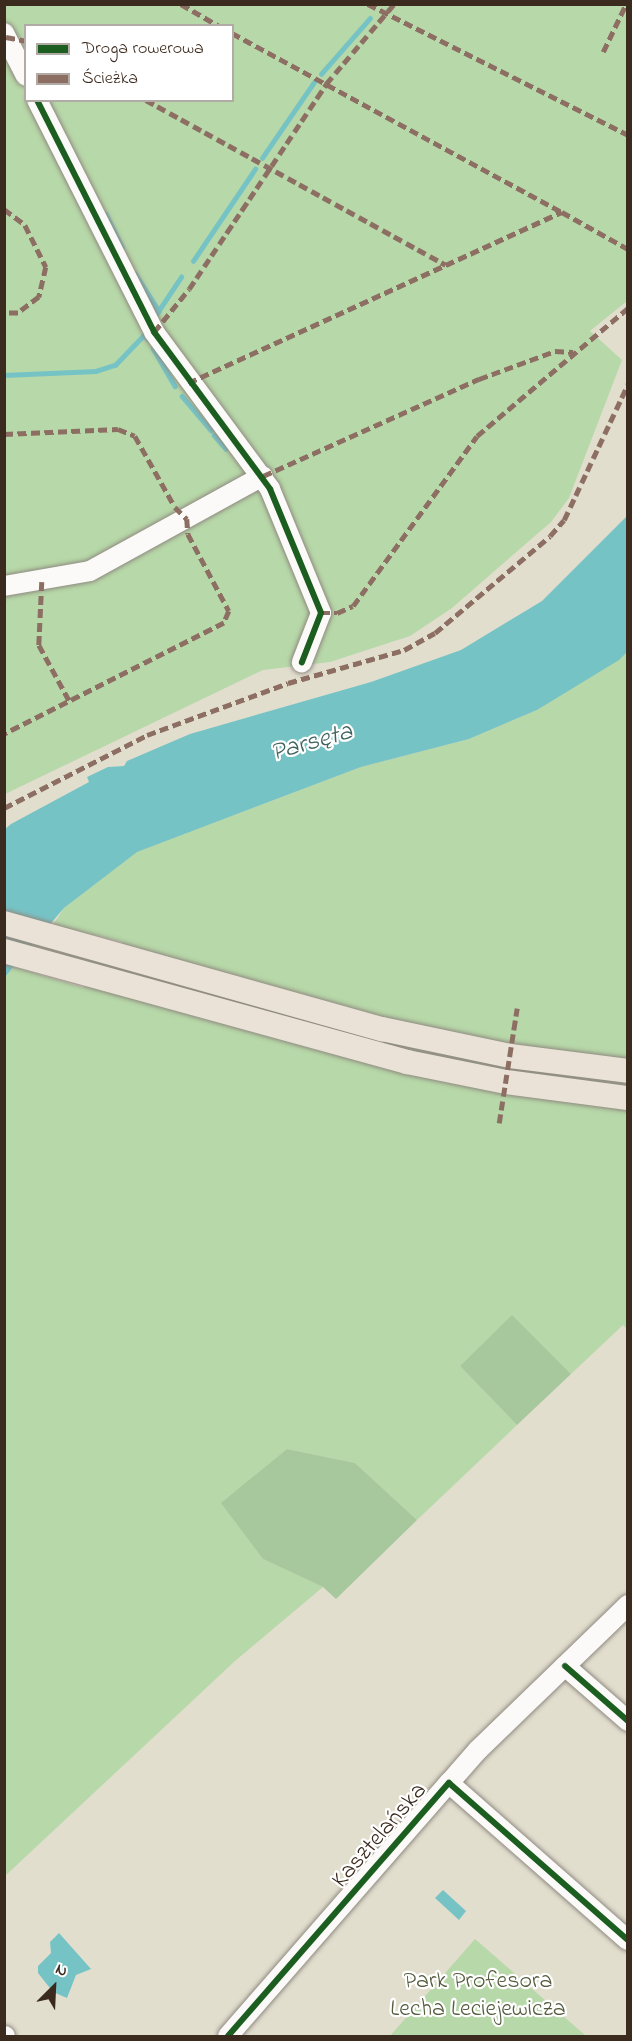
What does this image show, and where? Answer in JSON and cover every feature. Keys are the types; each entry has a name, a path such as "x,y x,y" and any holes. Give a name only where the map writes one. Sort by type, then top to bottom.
{"main road":[{"path":"4,923 413,1036 510,1056 627,1071"},
{"path":"4,951 407,1062 506,1082 627,1098"}],"street":[{"path":"4,33 24,72"},
{"path":"38,102 154,332 188,382 263,476 321,613 302,662"},
{"path":"4,586 90,571 263,476"},
{"name":"Kasztelańska","path":"228,2037 449,1783 627,1605"},
{"path":"565,1666 627,1721"},
{"name":"Kasztelańska","path":"449,1783 627,1940"}],"green space":[{"path":"5,5 627,5 627,301 590,331 622,360 569,498 551,522 452,608 410,636 330,662 263,670 5,794"},
{"path":"627,652 627,1063 410,1027 121,950 123,942 53,925 64,908 136,852 361,767 469,739 537,710"},
{"path":"88,959 627,1079 627,1090 404,1054 85,964"},
{"path":"14,967 84,988 86,982 627,1107 627,1329 623,1325 571,1374 512,1316 460,1366 517,1425 417,1520 355,1463 287,1449 222,1503 263,1559 323,1587 235,1661 5,1876 5,977"},
{"path":"512,1315 571,1374 517,1425 460,1366"},
{"path":"287,1449 355,1463 417,1520 336,1599 323,1587 263,1559 221,1503"},
{"name":"Park Profesora Lecha Leciejewicza","path":"475,1939 482,1945 586,2036 390,2036"}],"water":[{"name":"Parsęta","path":"627,516 627,652 619,660 537,710 469,739 361,767 137,852 64,908 5,977 4,830 11,824 89,782 87,777 108,767 124,766 127,761 190,734 371,682 461,650 542,601"},
{"path":"443,1890 466,1911 459,1920 435,1898"},
{"path":"59,1933 91,1969 76,1975 67,1998 53,1992 38,1973 38,1966 51,1953 50,1942"}],"waterway":[{"path":"321,74 370,18"},
{"path":"262,158 314,82"},
{"path":"193,261 255,169"},
{"path":"106,214 122,247"},
{"path":"135,273 159,311"},
{"path":"155,316 181,277"},
{"path":"4,375 96,371 115,365 144,335 148,339"},
{"path":"153,348 175,386"},
{"path":"182,396 211,430"},
{"path":"214,435 226,449"}],"marked path":[{"path":"181,4 216,24"},
{"path":"368,4 628,135"},
{"path":"154,332 189,289 326,84 394,4"},
{"path":"603,52 626,4"},
{"path":"234,34 562,212"},
{"path":"6,37 24,41"},
{"path":"150,102 446,265"},
{"path":"4,209 25,225 46,267 39,297 18,313 4,313"},
{"path":"188,383 562,212 628,249"},
{"path":"321,613 337,613 353,606 477,436 628,308"},
{"path":"263,476 479,379 555,351 573,352"},
{"path":"4,808 147,735 288,683 404,650 435,633 550,536 564,520 628,384"},
{"path":"4,434 118,429 135,436 175,507 187,519 188,534 229,611 224,623 4,734"},
{"path":"42,582 39,645 69,700"},
{"path":"499,1123 517,1008"}],"cycle path":[{"path":"38,102 154,332 270,489 321,613 302,662"},
{"path":"565,1666 628,1721"},
{"path":"228,2036 449,1783 628,1940"}]}
